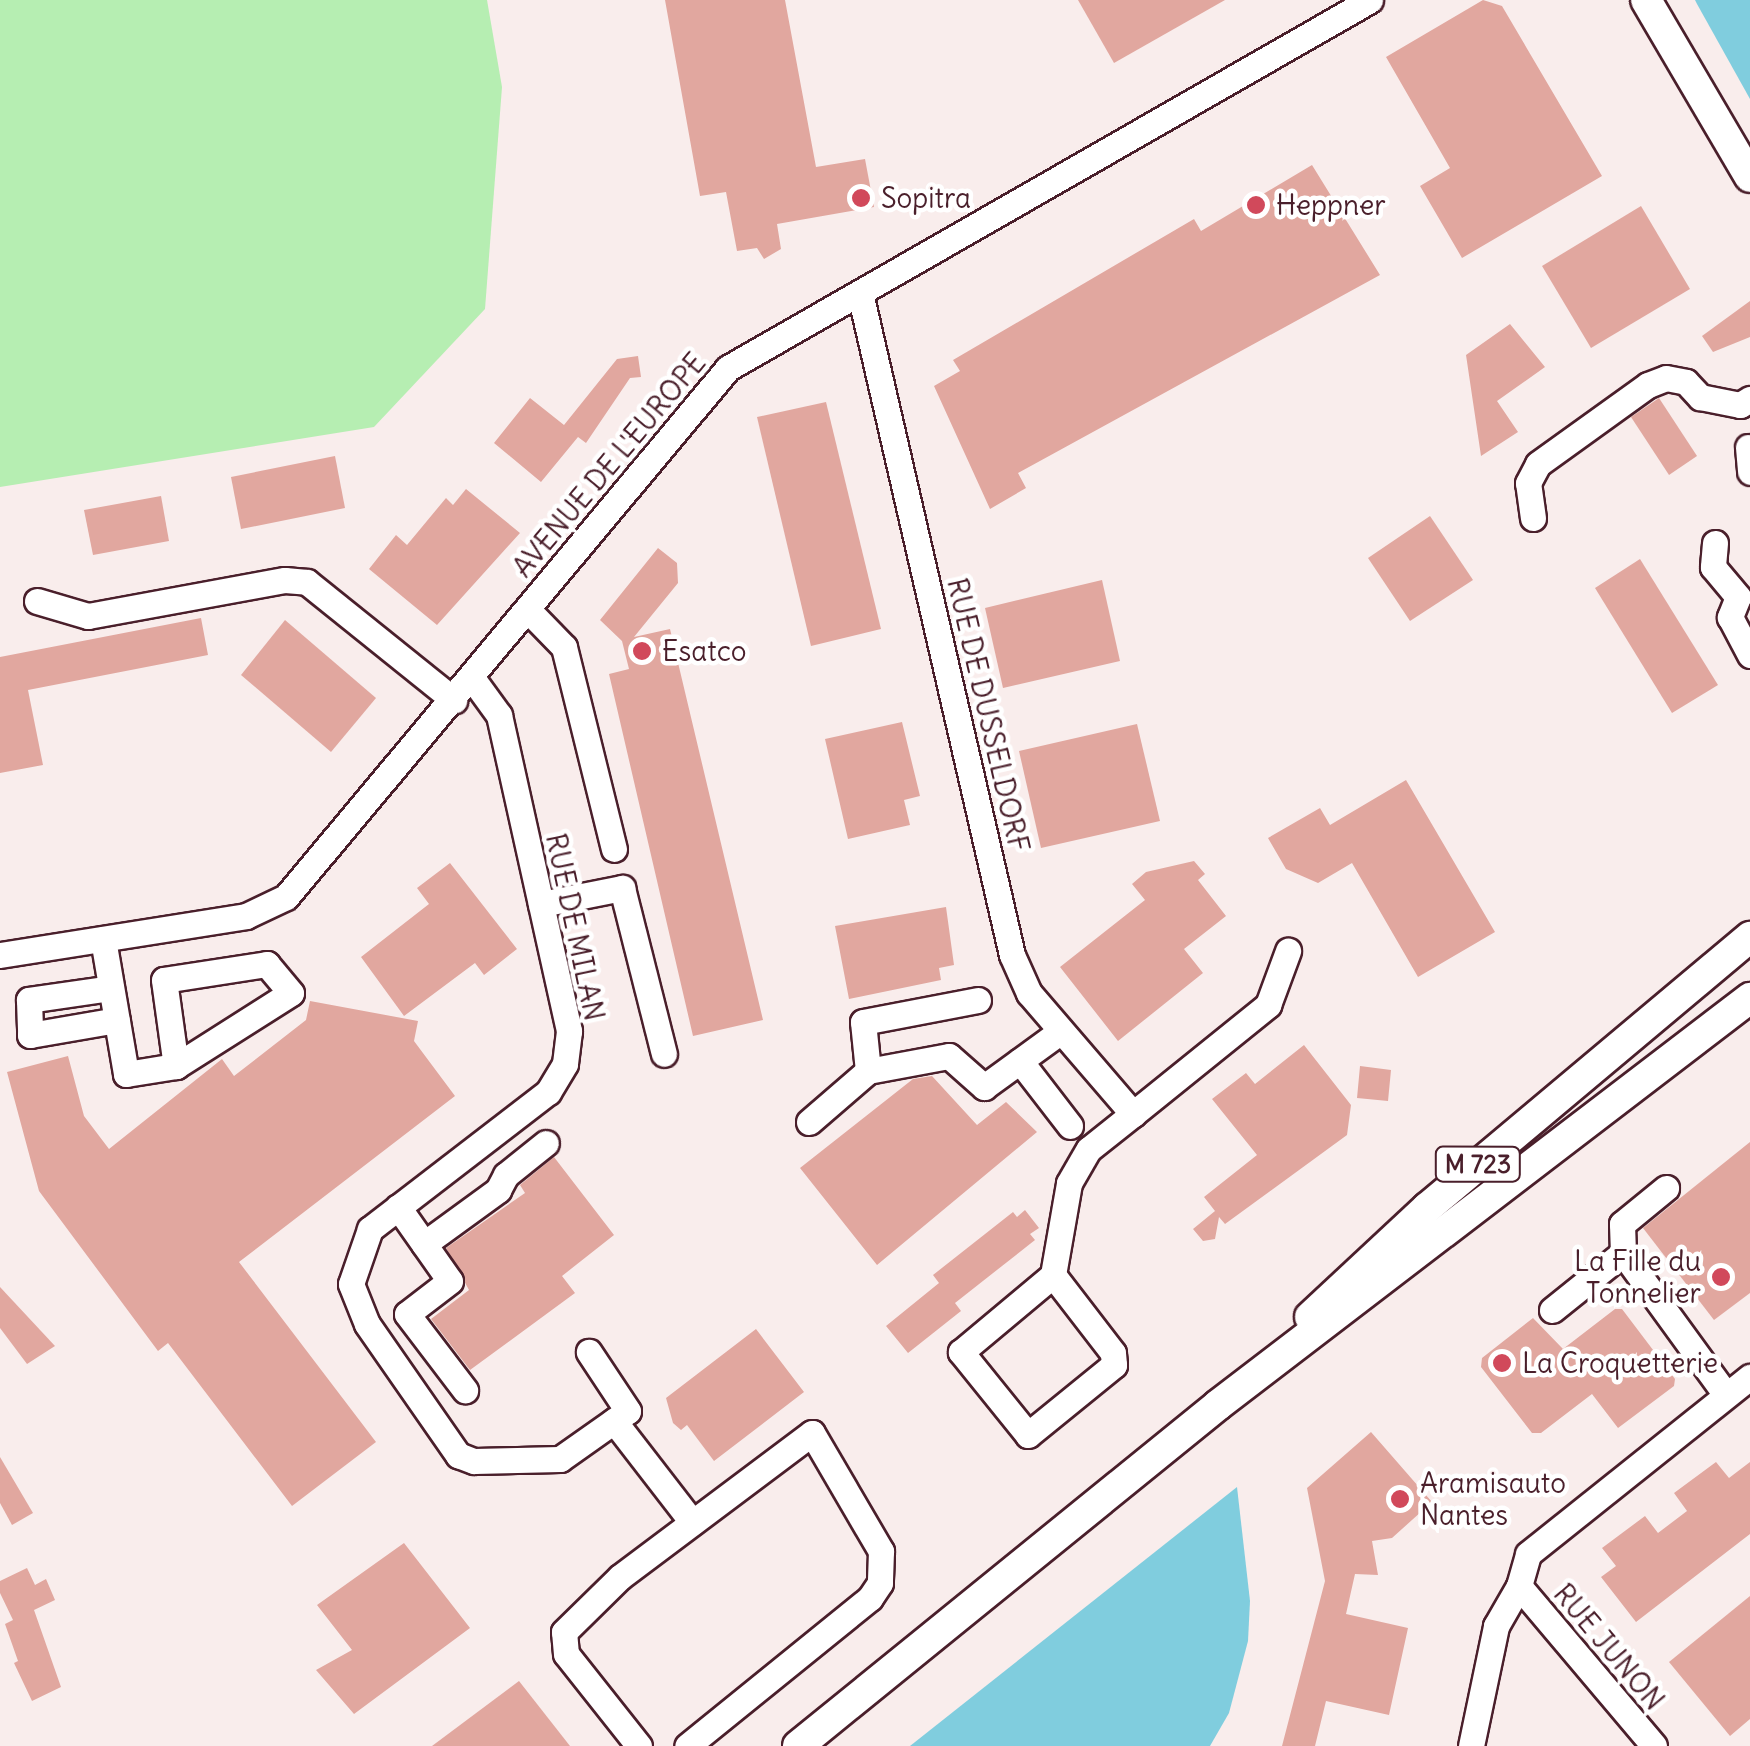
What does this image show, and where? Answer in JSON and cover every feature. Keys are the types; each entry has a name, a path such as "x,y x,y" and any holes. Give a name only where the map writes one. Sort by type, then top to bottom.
{"main road":[{"path":"1646,0 1750,177"},
{"name":"M 723","path":"1218,1405 1427,1208 1750,936"},
{"name":"M 723","path":"798,1746 1218,1405 1750,998"}],"street":[{"name":"AVENUE DE L'EUROPE","path":"0,954 246,916 286,897 728,368 1370,0"},
{"name":"RUE DE DUSSELDORF","path":"860,293 1012,955 1029,993 1133,1114"},
{"path":"1533,518 1528,483 1538,464 1648,385 1666,378 1686,382 1700,397 1740,405 1750,398"},
{"path":"1715,542 1714,567 1738,597 1730,617 1750,655"},
{"path":"37,601 88,616 285,580 307,582 454,700"},
{"path":"528,609 564,647 614,849"},
{"name":"RUE DE MILAN","path":"472,678 499,715 570,1031 565,1064 548,1092 370,1229 351,1284 366,1324 458,1455 474,1461 560,1459 614,1421"},
{"path":"541,904 622,888 664,1054"},
{"path":"103,938 126,1074 176,1066 291,993 267,964 164,980 176,1066"},
{"path":"1053,1274 1114,1353 1114,1365 1028,1436 961,1352 1053,1274 1060,1213 1089,1149 1268,1006 1288,951"},
{"path":"111,988 29,1000 30,1035 117,1020"},
{"path":"868,1072 862,1022 978,1000"},
{"path":"809,1122 868,1072 949,1056 984,1088 1062,1031"},
{"path":"1020,1061 1070,1126"},
{"path":"424,1244 498,1190 506,1174 546,1143"},
{"path":"1666,1188 1622,1224 1622,1253 1726,1395"},
{"path":"398,1208 450,1281 407,1314 465,1390"},
{"path":"1552,1310 1622,1253"},
{"path":"589,1352 628,1410 614,1421 692,1522"},
{"path":"1471,1746 1496,1626 1519,1586 1520,1568 1545,1534 1750,1377"},
{"path":"640,1746 566,1654 564,1632 594,1599 812,1433 881,1551 882,1570 870,1598 687,1746"},
{"name":"RUE JUNON","path":"1519,1586 1654,1746"}],"green space":[{"path":"0,0 487,0 502,87 485,309 374,427 0,487"}],"water":[{"path":"1695,0 1750,0 1750,99 1697,4"},
{"path":"1237,1487 1250,1601 1248,1641 1229,1713 1210,1746 910,1746"}],"building":[{"path":"665,0 785,0 816,167 865,159 874,207 777,224 781,249 764,259 757,248 737,251 726,192 700,196"},
{"path":"1078,0 1225,0 1114,63"},
{"path":"1483,0 1502,6 1602,176 1462,258 1420,186 1450,168 1386,57"},
{"path":"1312,165 1380,275 1018,473 1026,488 990,509 934,386 960,371 953,360 1194,219 1201,231"},
{"path":"1641,206 1690,289 1591,348 1542,266"},
{"path":"1750,301 1750,337 1713,352 1702,336"},
{"path":"1510,324 1545,367 1497,401 1518,432 1481,456 1466,355"},
{"path":"638,356 641,377 630,378 586,443 578,437 541,482 494,443 530,398 564,425 617,359"},
{"path":"1659,398 1697,456 1669,475 1631,417"},
{"path":"826,402 881,629 811,646 757,417"},
{"path":"335,456 345,508 241,529 231,477"},
{"path":"466,489 520,533 437,625 369,569 396,535 407,545 446,498 453,505"},
{"path":"161,496 169,541 93,555 84,510"},
{"path":"1430,516 1473,580 1410,621 1368,558"},
{"path":"658,548 677,563 678,583 634,637 670,629 763,1020 693,1036 609,674 629,669 622,641 600,620"},
{"path":"1640,559 1718,685 1672,713 1595,588"},
{"path":"1102,580 1120,661 1003,688 985,608"},
{"path":"201,618 208,655 28,690 43,765 0,773 0,657"},
{"path":"285,620 376,698 331,752 241,675"},
{"path":"902,722 920,796 904,800 910,825 848,839 825,739"},
{"path":"1137,724 1160,821 1041,848 1019,751"},
{"path":"1406,780 1495,932 1418,977 1352,863 1318,883 1286,869 1268,838 1320,808 1330,825"},
{"path":"1194,861 1205,874 1198,880 1226,916 1184,949 1203,973 1118,1041 1060,967 1145,900 1132,884 1146,872"},
{"path":"450,863 517,949 484,975 475,963 404,1016 361,957 429,904 417,888"},
{"path":"946,907 954,965 939,968 941,980 849,999 835,926"},
{"path":"310,1001 418,1021 414,1041 455,1096 239,1262 376,1442 292,1506 168,1343 158,1351 39,1191 7,1072 68,1056 84,1116 109,1149 222,1059 234,1076 306,1020"},
{"path":"1304,1045 1351,1105 1347,1135 1225,1224 1219,1217 1215,1239 1203,1241 1193,1229 1215,1211 1204,1197 1257,1155 1212,1099 1246,1073 1255,1084"},
{"path":"1360,1066 1391,1070 1388,1101 1357,1098"},
{"path":"932,1076 977,1125 1006,1102 1037,1132 877,1265 800,1168 913,1079"},
{"path":"1750,1142 1750,1293 1714,1320 1643,1228"},
{"path":"554,1157 614,1235 562,1276 575,1293 470,1370 431,1319 469,1290 446,1248 525,1193 520,1185"},
{"path":"1025,1210 1039,1228 1030,1234 1035,1240 955,1303 961,1311 908,1353 886,1326 939,1283 933,1275 1013,1212 1017,1217"},
{"path":"0,1287 55,1346 27,1364 0,1328"},
{"path":"1615,1309 1622,1309 1675,1379 1674,1386 1618,1428 1592,1394 1541,1433 1532,1433 1481,1367 1482,1358 1533,1318 1563,1349"},
{"path":"756,1329 804,1392 714,1461 687,1425 681,1430 673,1423 666,1398"},
{"path":"1371,1432 1432,1502 1392,1538 1372,1541 1378,1575 1355,1574 1346,1614 1408,1628 1389,1715 1326,1701 1315,1746 1282,1746 1325,1581 1307,1488"},
{"path":"0,1457 33,1513 12,1525 0,1503"},
{"path":"1716,1462 1729,1478 1750,1462 1750,1534 1636,1622 1601,1577 1616,1566 1602,1548 1645,1516 1658,1533 1687,1511 1674,1493"},
{"path":"404,1543 470,1628 354,1714 316,1670 352,1650 317,1605"},
{"path":"27,1568 35,1585 46,1579 55,1600 34,1610 61,1687 32,1701 14,1663 18,1661 5,1624 13,1620 0,1593 0,1581"},
{"path":"1750,1596 1750,1719 1730,1736 1669,1662"},
{"path":"519,1681 570,1746 432,1746"}],"place":[{"name":"Sopitra","path":"861,198"},
{"name":"Heppner","path":"1256,205"},
{"name":"Esatco","path":"642,651"},
{"name":"La Fille du Tonnelier","path":"1721,1277"},
{"name":"La Croquetterie","path":"1502,1363"},
{"name":"Aramisauto Nantes","path":"1400,1499"}]}
